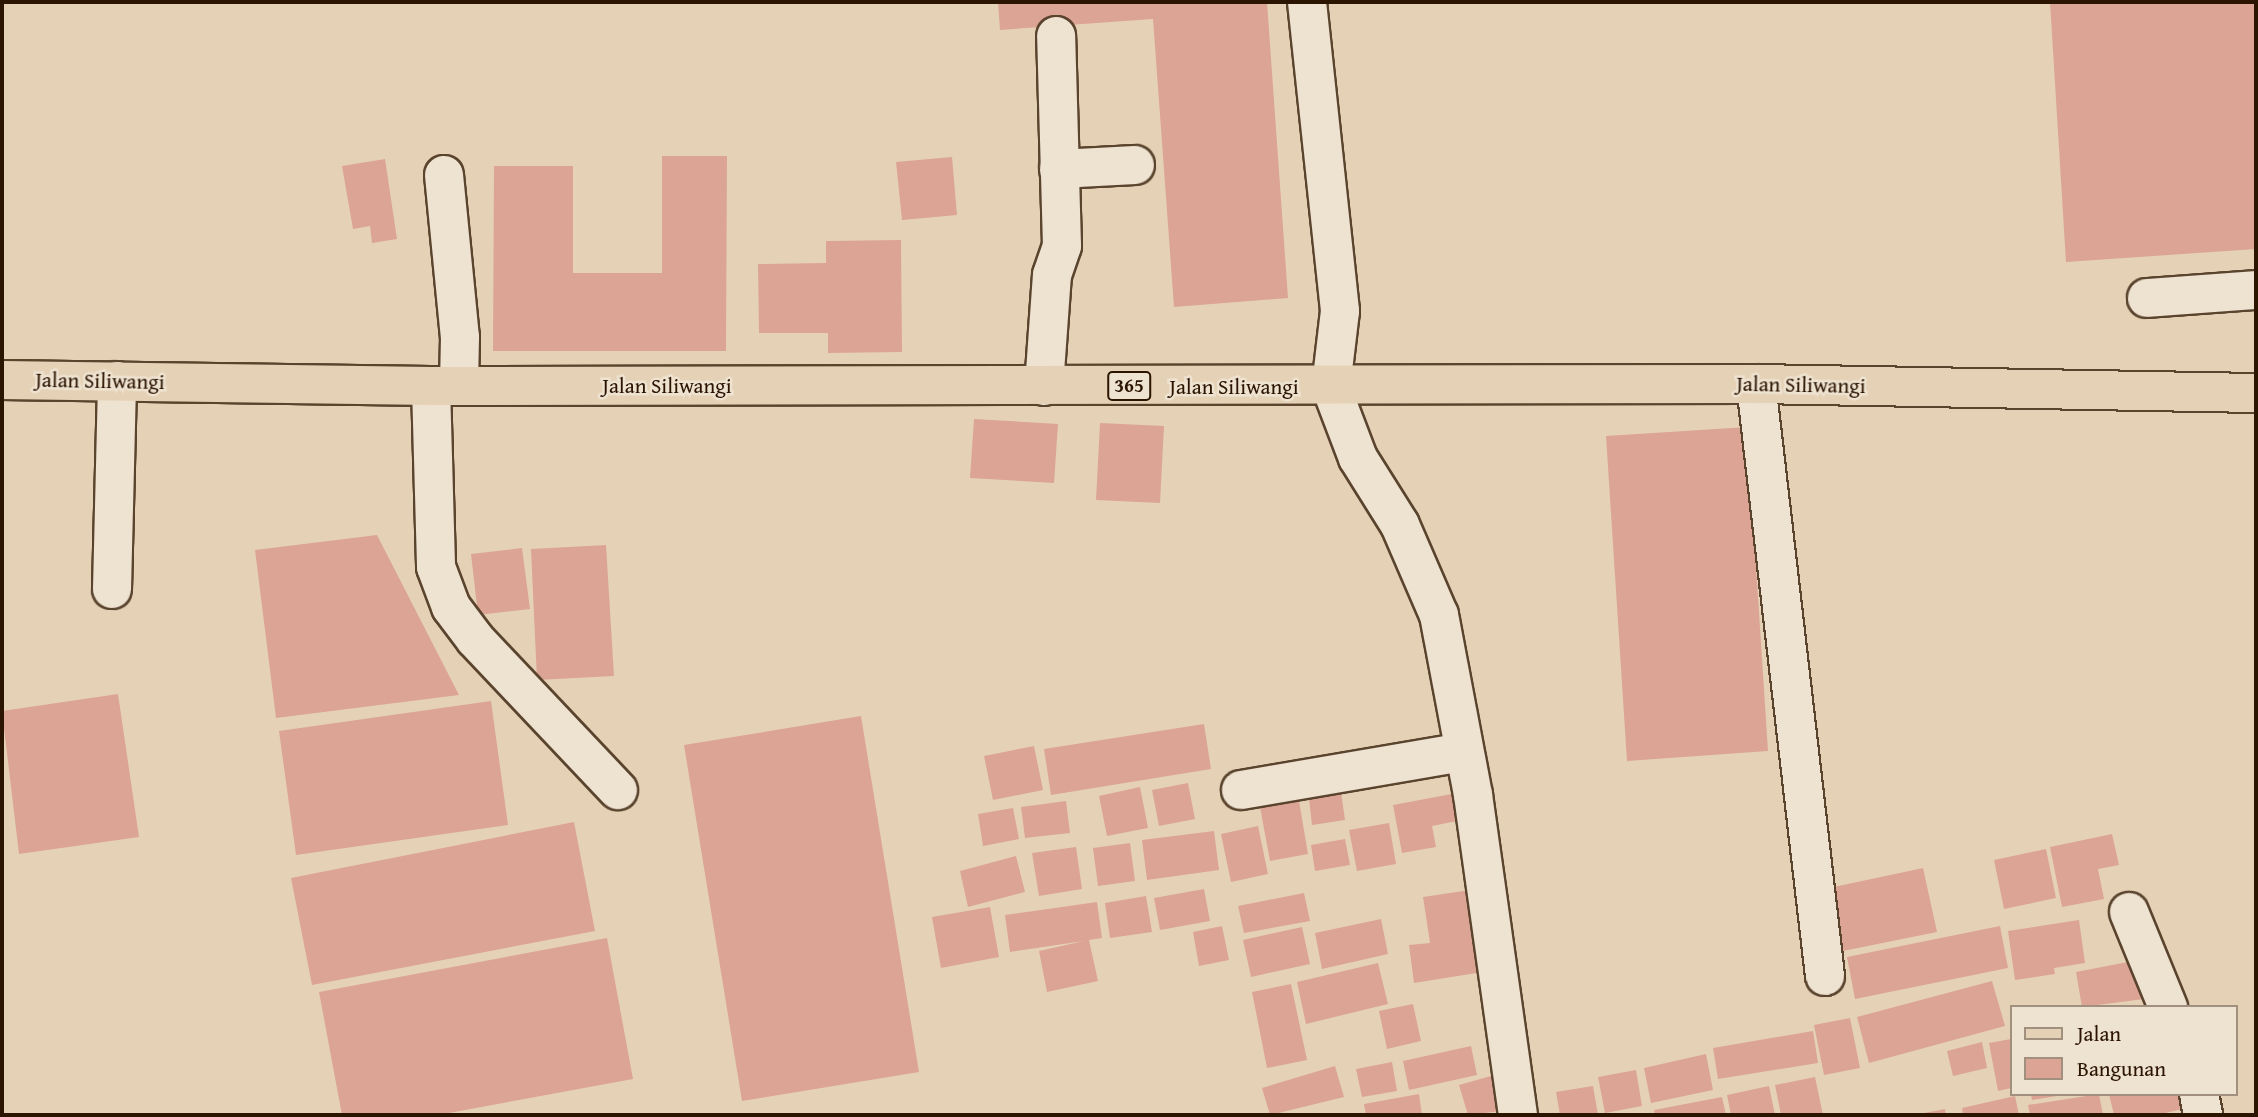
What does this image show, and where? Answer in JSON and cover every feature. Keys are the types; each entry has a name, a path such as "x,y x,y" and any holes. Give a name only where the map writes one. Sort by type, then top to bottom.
{"main road":[{"name":"Jalan Siliwangi","path":"2,380 445,386 1331,387 1756,384 2256,393"}],"street":[{"path":"1307,2 1340,311 1331,387 1358,458 1400,525 1439,615 1463,752 1474,795 1518,1115"},
{"path":"1044,386 1052,275 1062,246 1056,36"},
{"path":"1059,169 1135,165"},
{"path":"444,175 460,337 445,386 436,567 451,607 475,639 618,790"},
{"path":"2147,298 2256,290"},
{"path":"112,589 117,381"},
{"path":"1756,384 1825,976"},
{"path":"1241,790 1463,752"},
{"path":"2129,912 2167,1005"},
{"path":"2199,1096 2203,1115"}],"building":[{"path":"998,2 1267,2 1288,298 1174,307 1153,19 1000,30"},
{"path":"2050,2 2256,2 2256,249 2066,262"},
{"path":"662,156 727,156 726,351 493,351 494,166 573,166 573,273 662,273"},
{"path":"952,157 957,215 902,220 896,162"},
{"path":"385,159 397,239 372,243 370,226 353,229 342,166"},
{"path":"901,240 902,352 828,353 828,333 759,333 758,264 826,263 826,241"},
{"path":"974,419 1058,424 1054,483 970,478"},
{"path":"1100,423 1164,426 1160,503 1096,500"},
{"path":"1747,427 1768,751 1627,761 1606,436"},
{"path":"377,535 459,695 276,718 255,550"},
{"path":"606,545 614,676 537,680 531,549"},
{"path":"522,548 530,609 478,615 471,554"},
{"path":"118,694 139,837 19,854 2,711"},
{"path":"491,701 508,825 296,855 279,731"},
{"path":"861,716 919,1072 742,1101 684,745"},
{"path":"1204,724 1211,769 1051,795 1044,749"},
{"path":"1034,746 1043,790 993,800 984,756"},
{"path":"1188,783 1195,819 1159,826 1152,790"},
{"path":"1340,785 1345,820 1312,825 1308,790"},
{"path":"1140,787 1148,828 1107,836 1099,796"},
{"path":"1457,793 1462,820 1432,826 1436,847 1402,853 1393,805"},
{"path":"1066,801 1070,833 1025,838 1021,807"},
{"path":"1299,801 1308,854 1270,861 1260,807"},
{"path":"1013,808 1019,839 983,846 978,814"},
{"path":"574,822 595,931 312,985 291,878"},
{"path":"1389,823 1396,864 1357,871 1349,830"},
{"path":"1258,826 1268,874 1231,882 1221,834"},
{"path":"1214,831 1219,870 1147,880 1142,840"},
{"path":"2112,834 2119,865 2098,869 2104,899 2062,907 2050,847"},
{"path":"1345,839 1350,865 1315,871 1311,845"},
{"path":"1130,843 1135,881 1098,886 1093,848"},
{"path":"1076,847 1082,889 1039,896 1032,853"},
{"path":"2046,849 2056,898 2004,909 1994,860"},
{"path":"1016,856 1025,892 968,907 960,871"},
{"path":"1923,868 1937,932 1843,951 1829,888"},
{"path":"1204,889 1210,921 1160,930 1154,898"},
{"path":"1470,890 1483,972 1414,983 1409,945 1430,943 1423,897"},
{"path":"1304,893 1310,921 1244,933 1238,906"},
{"path":"1146,896 1152,932 1110,938 1105,903"},
{"path":"1097,902 1102,938 1089,940 1098,981 1047,992 1039,951 1084,941 1010,952 1005,915"},
{"path":"990,907 999,957 941,968 932,917"},
{"path":"1381,919 1388,954 1322,969 1315,933"},
{"path":"2079,920 2085,963 2054,968 2055,974 2015,980 2008,931"},
{"path":"1222,926 1229,960 1199,966 1193,932"},
{"path":"2000,926 2008,968 1855,999 1847,957"},
{"path":"1302,927 1310,964 1251,977 1243,940"},
{"path":"607,938 633,1079 438,1115 342,1115 319,992"},
{"path":"2138,960 2144,999 2082,1005 2076,972"},
{"path":"1378,963 1388,1004 1306,1024 1297,982"},
{"path":"1992,981 2005,1026 1869,1063 1857,1017"},
{"path":"1291,984 1307,1060 1267,1068 1252,992"},
{"path":"1413,1004 1421,1041 1387,1049 1379,1011"},
{"path":"1850,1018 1860,1068 1824,1075 1814,1025"},
{"path":"1813,1031 1818,1063 1718,1079 1713,1048"},
{"path":"2010,1039 2010,1088 1998,1091 1989,1043"},
{"path":"1982,1042 1987,1068 1953,1076 1947,1051"},
{"path":"1471,1046 1477,1075 1409,1090 1403,1061"},
{"path":"1706,1054 1713,1090 1651,1103 1644,1068"},
{"path":"1392,1062 1397,1091 1362,1097 1356,1069"},
{"path":"1335,1066 1344,1097 1270,1115 1262,1088"},
{"path":"1636,1070 1642,1106 1605,1113 1598,1077"},
{"path":"1498,1074 1509,1110 1468,1115 1459,1085"},
{"path":"1815,1077 1823,1115 1781,1115 1775,1085"},
{"path":"1593,1086 1598,1115 1560,1115 1556,1092"},
{"path":"1769,1086 1775,1115 1731,1115 1727,1095"},
{"path":"1419,1094 1422,1115 1366,1115 1364,1104"},
{"path":"2015,1096 2019,1115 1963,1115 1962,1108"},
{"path":"2031,1096 2057,1096 2032,1100"},
{"path":"2099,1096 2103,1115 2030,1115 2028,1105"},
{"path":"2109,1096 2189,1096 2192,1107 2156,1115 2114,1115"},
{"path":"1722,1097 1726,1115 1655,1115 1654,1110"},
{"path":"1945,1109 1946,1115 1919,1115 1919,1114"}]}
